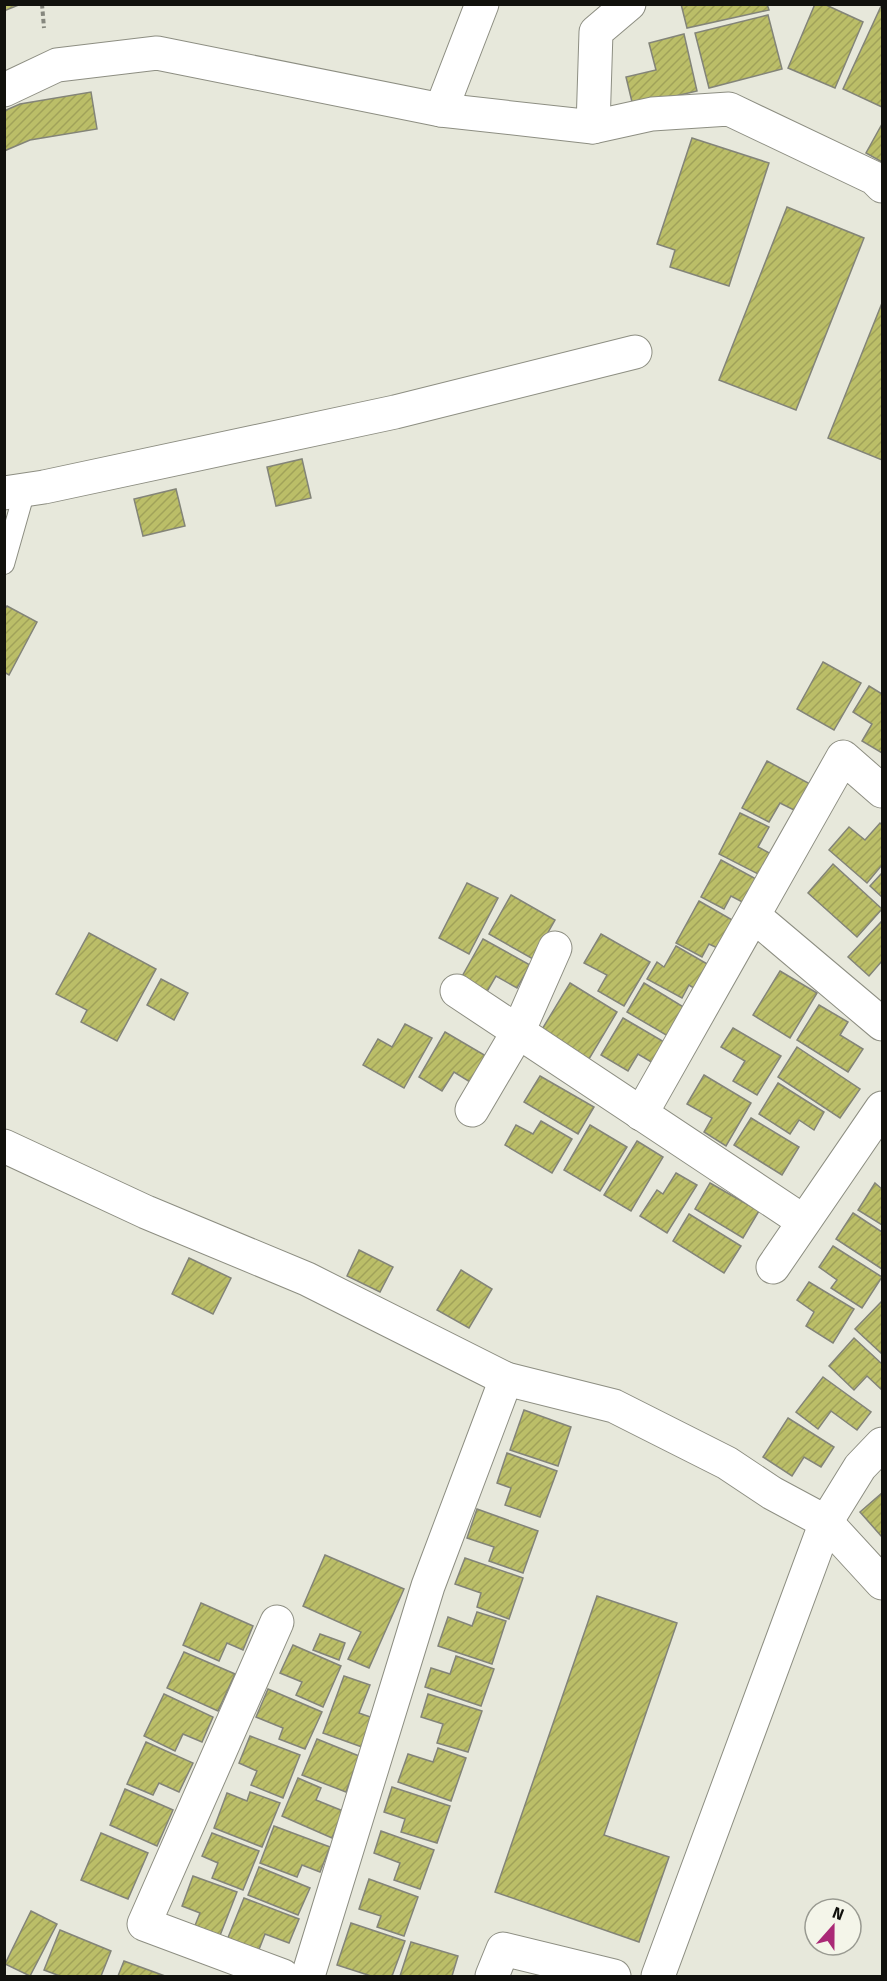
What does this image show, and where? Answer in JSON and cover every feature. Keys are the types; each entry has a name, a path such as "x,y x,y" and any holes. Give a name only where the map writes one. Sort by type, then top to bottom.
{"street":[{"path":"441,110 482,4"},
{"path":"592,127 596,32 629,4"},
{"path":"4,90 57,65 157,53 441,110 592,127 652,114 729,109 874,178 882,186"},
{"path":"15,491 395,412 635,352"},
{"path":"642,1114 843,757 882,791"},
{"path":"754,916 882,1024"},
{"path":"472,1110 518,1032 555,948"},
{"path":"458,991 803,1221"},
{"path":"773,1266 882,1108"},
{"path":"4,1146 146,1212 307,1279 506,1379 614,1406 727,1463 772,1493 826,1522 882,1583"},
{"path":"308,1977 428,1586 506,1379"},
{"path":"658,1977 826,1522 860,1467 882,1444"},
{"path":"277,1622 144,1924 283,1977"},
{"path":"492,1977 502,1949 614,1977"}],"lane":[{"path":"4,564 15,491"}],"building":[{"path":"4,4 21,4 4,11"},
{"path":"681,4 767,4 769,10 687,28"},
{"path":"815,4 824,4 863,22 835,88 788,68"},
{"path":"882,4 882,107 843,89"},
{"path":"768,15 782,69 709,88 695,33"},
{"path":"684,34 697,91 633,106 626,77 656,70 649,43"},
{"path":"91,92 97,129 30,140 4,151 4,111 20,104"},
{"path":"882,124 882,162 866,153"},
{"path":"692,138 769,163 729,286 670,267 675,250 657,244"},
{"path":"787,207 864,238 796,410 719,380"},
{"path":"882,303 882,460 828,438"},
{"path":"302,459 311,498 276,506 267,467"},
{"path":"176,489 185,526 143,536 134,499"},
{"path":"7,606 37,622 9,675 4,672 4,610"},
{"path":"823,662 861,683 834,730 797,709"},
{"path":"869,686 882,694 882,753 862,741 872,724 853,712"},
{"path":"767,761 812,785 798,812 780,803 769,822 742,808"},
{"path":"740,813 769,827 758,847 775,856 764,877 719,854"},
{"path":"880,823 882,825 882,865 867,883 829,850 849,827 865,840"},
{"path":"721,860 765,884 752,907 731,896 724,909 701,897"},
{"path":"833,864 882,909 857,937 808,893"},
{"path":"882,873 882,897 870,886"},
{"path":"467,883 498,898 469,954 439,938"},
{"path":"511,895 555,920 533,959 489,934"},
{"path":"699,901 741,925 726,952 709,944 702,957 676,943"},
{"path":"882,921 882,961 869,976 848,957"},
{"path":"89,933 156,969 117,1041 81,1022 87,1010 56,994"},
{"path":"601,934 650,962 624,1006 598,991 607,975 584,963"},
{"path":"483,939 530,965 517,988 496,976 485,995 460,980"},
{"path":"676,946 716,969 702,993 689,985 682,998 647,979 657,962 664,967"},
{"path":"780,971 817,993 790,1038 753,1015"},
{"path":"161,979 188,993 174,1020 147,1005"},
{"path":"570,983 617,1012 589,1059 541,1031"},
{"path":"644,983 690,1011 673,1039 627,1012"},
{"path":"819,1005 848,1022 840,1035 863,1049 848,1072 797,1040"},
{"path":"623,1018 671,1046 658,1066 638,1054 628,1071 601,1055"},
{"path":"405,1024 432,1038 404,1088 363,1065 378,1039 392,1047"},
{"path":"733,1028 781,1056 757,1095 733,1081 745,1061 721,1047"},
{"path":"445,1032 486,1056 470,1082 454,1072 442,1091 419,1077"},
{"path":"797,1047 860,1089 840,1118 778,1077"},
{"path":"704,1075 751,1103 726,1146 704,1132 712,1118 687,1104"},
{"path":"540,1076 594,1107 578,1134 524,1102"},
{"path":"778,1083 824,1112 814,1130 799,1120 790,1134 759,1114"},
{"path":"751,1118 799,1147 782,1175 734,1145"},
{"path":"541,1121 572,1139 552,1173 505,1145 516,1125 533,1134"},
{"path":"590,1125 627,1147 600,1191 564,1170"},
{"path":"637,1141 663,1157 631,1211 604,1195"},
{"path":"676,1173 697,1185 667,1233 640,1216 657,1190 663,1194"},
{"path":"710,1183 759,1211 743,1238 695,1209"},
{"path":"875,1183 882,1189 882,1225 858,1210"},
{"path":"853,1213 882,1232 882,1269 836,1239"},
{"path":"689,1214 741,1246 724,1273 673,1241"},
{"path":"833,1246 882,1277 862,1308 831,1288 837,1280 819,1267"},
{"path":"359,1250 393,1267 380,1292 347,1276"},
{"path":"189,1258 231,1278 213,1314 172,1294"},
{"path":"461,1270 492,1289 469,1328 437,1310"},
{"path":"809,1282 854,1309 833,1343 806,1326 814,1312 797,1300"},
{"path":"881,1302 882,1304 882,1354 855,1329"},
{"path":"854,1338 882,1364 882,1390 867,1376 854,1390 829,1366"},
{"path":"823,1377 871,1412 857,1430 831,1411 818,1429 796,1412"},
{"path":"524,1410 571,1427 558,1466 510,1450"},
{"path":"788,1418 834,1447 821,1467 804,1457 792,1476 763,1457"},
{"path":"507,1453 557,1471 540,1517 505,1505 511,1488 497,1483"},
{"path":"882,1493 882,1537 860,1512"},
{"path":"477,1509 538,1531 523,1573 489,1561 494,1547 467,1538"},
{"path":"325,1555 404,1589 369,1668 348,1659 361,1632 303,1606"},
{"path":"465,1558 523,1578 509,1619 477,1607 481,1593 455,1584"},
{"path":"597,1596 677,1623 604,1835 669,1857 639,1942 495,1892"},
{"path":"201,1603 253,1626 243,1650 227,1643 219,1661 183,1645"},
{"path":"477,1612 506,1621 492,1664 438,1646 448,1617 472,1626"},
{"path":"320,1634 345,1643 339,1660 313,1650"},
{"path":"293,1645 341,1666 323,1707 296,1695 302,1682 280,1673"},
{"path":"184,1652 235,1674 218,1711 167,1688"},
{"path":"456,1656 494,1669 481,1706 425,1687 431,1668 450,1674"},
{"path":"344,1676 370,1685 359,1713 373,1718 362,1747 323,1733"},
{"path":"268,1689 322,1712 305,1749 279,1739 283,1728 256,1717"},
{"path":"164,1694 213,1717 202,1742 183,1734 175,1751 144,1736"},
{"path":"428,1694 482,1711 468,1752 437,1743 443,1724 421,1717"},
{"path":"250,1736 300,1755 283,1798 251,1785 257,1771 239,1763"},
{"path":"317,1739 359,1756 346,1792 302,1775"},
{"path":"146,1742 193,1763 179,1792 159,1783 153,1795 127,1784"},
{"path":"438,1748 466,1758 451,1801 398,1782 408,1754 433,1762"},
{"path":"298,1778 321,1788 316,1800 343,1811 332,1838 282,1816"},
{"path":"392,1787 450,1806 437,1843 401,1832 405,1819 384,1812"},
{"path":"125,1789 173,1810 157,1846 110,1825"},
{"path":"250,1792 280,1803 262,1847 214,1828 227,1793 247,1801"},
{"path":"274,1826 330,1847 320,1872 302,1865 297,1877 260,1863"},
{"path":"381,1831 434,1850 420,1889 394,1880 400,1863 374,1853"},
{"path":"101,1833 148,1853 128,1899 81,1880"},
{"path":"212,1833 259,1851 243,1890 212,1878 218,1863 202,1856"},
{"path":"259,1867 310,1888 298,1915 248,1895"},
{"path":"193,1876 237,1892 219,1938 194,1928 200,1913 182,1906"},
{"path":"369,1879 418,1897 404,1936 377,1927 381,1916 359,1909"},
{"path":"244,1898 299,1919 289,1943 265,1934 258,1952 227,1940"},
{"path":"31,1911 57,1924 30,1976 5,1964"},
{"path":"351,1923 405,1941 392,1976 371,1976 337,1965"},
{"path":"60,1930 111,1951 101,1976 60,1976 44,1970"},
{"path":"411,1942 458,1956 452,1976 400,1976"},
{"path":"124,1961 165,1976 118,1976"}]}
